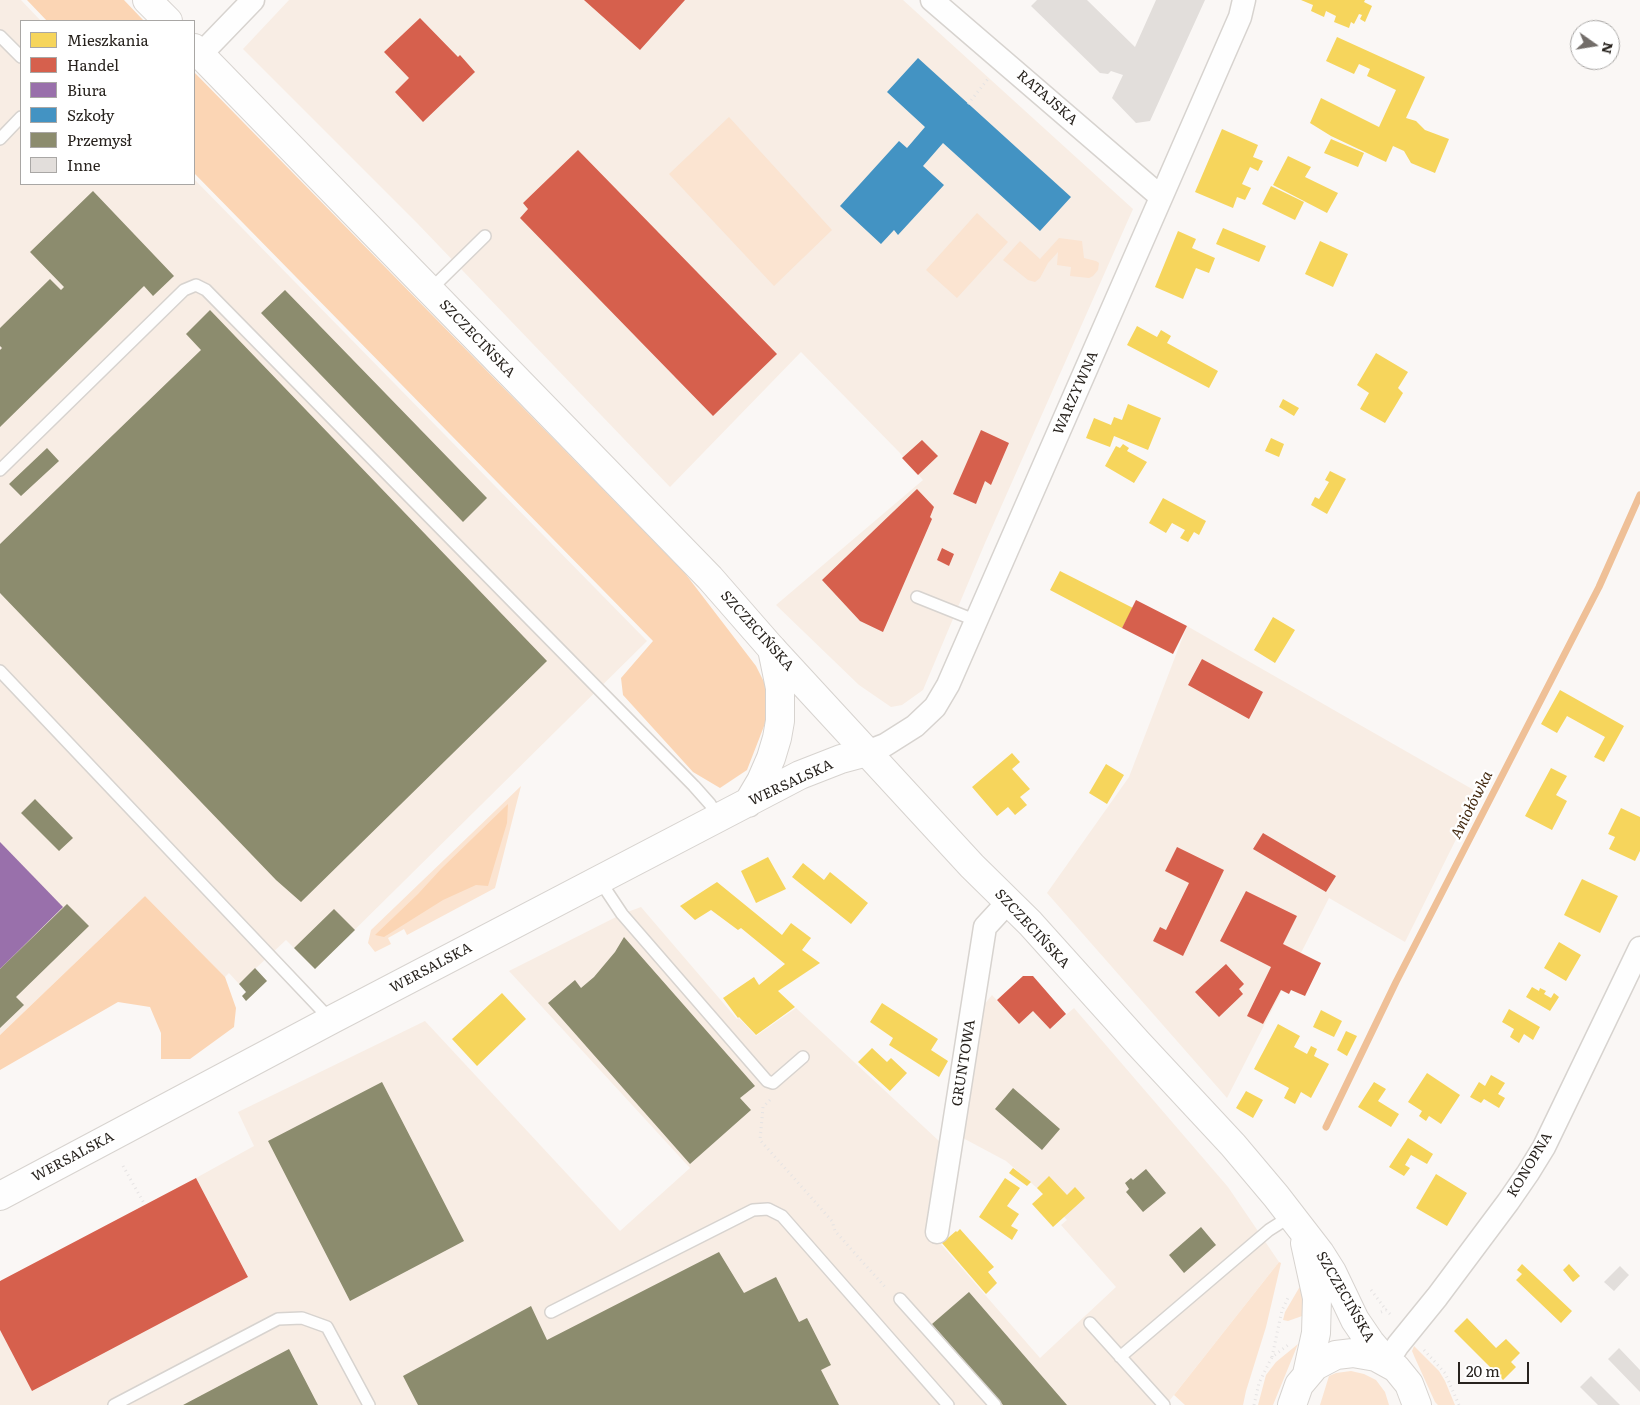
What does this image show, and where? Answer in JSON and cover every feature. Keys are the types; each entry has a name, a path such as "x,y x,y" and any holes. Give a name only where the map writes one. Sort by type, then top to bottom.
{"main road":[{"path":"147,0 167,20"},
{"name":"SZCZECIŃSKA","path":"197,52 710,578 772,649 867,752 966,859 1030,924 1233,1145 1327,1262 1360,1328 1387,1362 1403,1375 1412,1389 1417,1403"},
{"path":"748,803 761,781 771,758 780,721 780,688 772,649"},
{"name":"WERSALSKA","path":"0,1196 331,1020 814,769 867,752"},
{"name":"SZCZECIŃSKA","path":"1296,1222 1317,1298 1316,1333 1307,1374"},
{"path":"1292,1405 1296,1391 1307,1374 1320,1363 1342,1354 1365,1354 1387,1362"}],"street":[{"path":"197,52 253,0"},
{"name":"RATAJSKA","path":"932,0 1161,197"},
{"name":"WARZYWNA","path":"867,752 899,737 915,726 935,707 948,685 1240,17 1244,0"},
{"name":"GRUNTOWA","path":"937,1232 985,927 1008,902"},
{"name":"KONOPNA","path":"1387,1362 1402,1339 1444,1288 1508,1202 1544,1147 1640,948"}],"lane":[{"path":"0,36 20,56"},
{"path":"0,139 20,118"},
{"path":"430,290 485,236"},
{"path":"0,470 184,290 196,285 206,290 681,772 710,804 708,824"},
{"path":"917,597 976,622"},
{"path":"0,671 331,1020"},
{"path":"600,881 622,914 767,1081 774,1083 803,1057"},
{"path":"551,1312 753,1210 768,1209 782,1216 948,1405"},
{"path":"1120,1357 1269,1230 1280,1223 1296,1222"},
{"path":"900,1299 995,1405"},
{"path":"114,1405 278,1319 302,1318 327,1327 369,1405"},
{"path":"1090,1323 1164,1405"}],"path":[{"path":"968,104 989,78"},
{"path":"772,1097 763,1107 760,1140 832,1221 835,1231 887,1290 900,1299"},
{"path":"123,1166 144,1205"},
{"path":"1254,1405 1259,1383 1272,1357 1282,1310 1291,1294"},
{"path":"1272,1357 1292,1342"},
{"path":"1421,1346 1445,1373 1459,1405"}],"shaded area":[{"path":"0,0 21,0 40,20 20,20 20,185 195,185 195,180 647,641 315,969 286,940 239,984 229,973 225,977 145,896 0,1035"},
{"path":"27,0 124,0 143,20 46,20"},
{"path":"289,0 903,0 1133,209 985,543 923,690 902,705 891,707 859,685 776,605 923,480 899,452 801,352 670,487 417,223 243,49"},
{"path":"195,73 684,572 756,666 766,686 766,721 747,770 720,788 693,772 623,695 621,678 653,641 195,174"},
{"path":"729,117 832,230 774,286 669,174"},
{"path":"977,213 1008,242 957,298 926,270"},
{"path":"1059,238 1082,241 1084,258 1099,263 1098,270 1093,276 1089,278 1070,276 1071,267 1057,265 1058,252 1048,263 1040,278 1035,282 1028,280 1003,260 1020,241 1040,259"},
{"path":"1187,626 1479,793 1405,942 1329,898 1227,1098 1047,893 1129,777"},
{"path":"521,786 495,888 407,935 404,929 388,938 391,944 375,952 368,943 371,930"},
{"path":"508,804 507,823 488,886 476,885 443,900 384,937 375,935 418,894"},
{"path":"145,896 225,977 236,1008 234,1027 190,1059 161,1059 161,1033 150,1007 118,1002 0,1070 0,1035"},
{"path":"641,907 737,1019 739,1018 756,1036 796,1008 939,1141 926,1227 1040,1358 1116,1287 1061,1225 1067,1220 1037,1188 1006,1161 961,1137 983,1006 992,995 1019,1024 1033,1011 1050,1029 1074,1008 1228,1187 1279,1262 1166,1405 0,1405 0,1330 32,1390 248,1277 196,1178 254,1146 238,1112 425,1021 620,1231 690,1168 509,971 622,914"},
{"path":"1279,1262 1281,1263 1266,1327 1243,1405 1185,1405 1174,1395"},
{"path":"1302,1286 1305,1315 1288,1321 1283,1320 1285,1312"},
{"path":"1298,1344 1273,1405 1258,1405 1266,1375 1276,1362"},
{"path":"1414,1346 1439,1371 1455,1405 1438,1405 1435,1402 1412,1351"},
{"path":"1351,1371 1364,1374 1376,1380 1385,1392 1389,1405 1320,1405 1329,1376"}],"building: Mieszkania":[{"path":"1301,0 1365,0 1364,2 1372,6 1365,22 1360,19 1362,15 1359,14 1354,24 1351,22 1349,28 1334,22 1336,16 1326,11 1324,17 1311,11 1313,5"},
{"path":"1337,37 1425,77 1406,118 1416,121 1425,130 1449,139 1435,173 1411,163 1404,151 1393,146 1386,162 1331,136 1310,123 1321,98 1379,127 1396,90 1367,76 1370,69 1359,64 1354,74 1326,61"},
{"path":"1222,129 1258,145 1253,157 1263,161 1258,171 1250,167 1242,184 1251,188 1245,200 1237,197 1233,208 1195,192"},
{"path":"1331,139 1364,153 1358,167 1324,153"},
{"path":"1288,156 1311,167 1305,177 1338,193 1327,213 1273,185"},
{"path":"1271,186 1304,202 1295,220 1262,204"},
{"path":"1223,228 1266,246 1259,262 1216,244"},
{"path":"1178,231 1196,239 1192,248 1215,258 1209,273 1196,268 1183,299 1155,287"},
{"path":"1320,241 1348,254 1333,287 1305,274"},
{"path":"1137,326 1157,337 1161,330 1171,336 1167,343 1218,371 1209,388 1127,345"},
{"path":"1376,353 1408,372 1398,388 1403,393 1385,423 1360,409 1369,393 1357,385"},
{"path":"1283,399 1299,408 1294,416 1279,407"},
{"path":"1128,404 1161,418 1148,450 1114,436 1110,447 1086,438 1094,418 1111,425 1114,417 1122,420"},
{"path":"1271,438 1284,444 1279,457 1265,451"},
{"path":"1123,444 1129,448 1127,451 1147,462 1134,483 1105,466 1116,446 1120,448"},
{"path":"1330,471 1346,479 1327,514 1311,505 1315,497 1319,499 1329,482 1325,480"},
{"path":"1163,498 1206,521 1199,535 1194,532 1188,542 1180,538 1185,530 1172,523 1166,533 1149,523"},
{"path":"1060,571 1133,608 1122,628 1050,590"},
{"path":"1273,617 1295,630 1275,663 1254,650"},
{"path":"1560,690 1624,726 1604,762 1594,757 1605,737 1567,716 1557,733 1541,724"},
{"path":"1012,753 1020,762 1012,769 1030,789 1020,797 1027,805 1015,815 1008,807 997,816 972,787"},
{"path":"1106,764 1124,775 1107,804 1089,793"},
{"path":"1551,768 1567,776 1556,795 1567,801 1552,830 1525,816"},
{"path":"1621,808 1640,817 1640,851 1635,861 1609,849 1615,837 1608,834"},
{"path":"768,857 786,889 756,903 741,871"},
{"path":"803,863 824,880 830,872 868,903 851,924 792,877"},
{"path":"1582,879 1618,896 1600,933 1564,915"},
{"path":"717,882 782,935 791,923 811,938 802,950 820,963 778,991 795,1007 756,1035 738,1018 723,998 754,977 759,985 785,964 741,928 738,930 711,910 695,920 680,906"},
{"path":"1559,942 1581,955 1566,981 1544,968"},
{"path":"1532,987 1539,991 1540,988 1546,991 1544,994 1551,998 1554,993 1559,997 1550,1011 1526,997"},
{"path":"502,993 526,1019 477,1066 452,1039"},
{"path":"882,1003 938,1039 931,1050 948,1061 939,1077 889,1045 893,1038 870,1022"},
{"path":"1509,1009 1540,1027 1533,1040 1524,1034 1519,1043 1510,1037 1514,1029 1502,1022"},
{"path":"1321,1010 1342,1021 1334,1037 1313,1027"},
{"path":"1278,1024 1300,1036 1294,1047 1307,1054 1311,1046 1317,1049 1314,1056 1329,1064 1311,1098 1301,1092 1295,1104 1284,1098 1289,1088 1254,1069"},
{"path":"1346,1031 1357,1036 1347,1056 1337,1050"},
{"path":"872,1048 887,1062 891,1058 907,1073 890,1091 858,1062"},
{"path":"1427,1073 1460,1095 1441,1124 1429,1116 1426,1121 1419,1116 1422,1111 1408,1102"},
{"path":"1491,1075 1505,1083 1498,1094 1505,1098 1499,1108 1484,1099 1481,1103 1470,1097 1479,1082 1485,1086"},
{"path":"1374,1082 1386,1089 1378,1101 1399,1114 1391,1127 1358,1107"},
{"path":"1246,1091 1263,1100 1253,1118 1236,1108"},
{"path":"1408,1138 1433,1154 1427,1164 1411,1155 1405,1165 1410,1168 1404,1176 1389,1167"},
{"path":"1013,1168 1031,1182 1027,1186 1009,1173"},
{"path":"1436,1174 1467,1193 1447,1226 1416,1208"},
{"path":"1049,1176 1067,1195 1075,1187 1085,1198 1053,1227 1032,1204 1043,1194 1037,1188"},
{"path":"1005,1178 1020,1188 1007,1206 1019,1214 1011,1226 1018,1230 1012,1240 979,1217"},
{"path":"960,1229 994,1267 988,1272 997,1283 986,1294 942,1243"},
{"path":"1522,1264 1572,1311 1561,1323 1516,1280 1522,1274 1517,1270"},
{"path":"1569,1264 1580,1276 1573,1282 1563,1270"},
{"path":"1467,1318 1496,1348 1506,1339 1520,1353 1511,1362 1516,1367 1503,1380 1454,1331"}],"building: Handel":[{"path":"584,0 685,0 640,50"},
{"path":"420,18 458,57 460,55 475,72 423,122 395,92 409,78 384,52"},
{"path":"578,150 777,354 713,416 520,218 528,209 523,203"},
{"path":"981,430 1009,443 991,485 985,481 976,504 953,494"},
{"path":"922,440 938,456 918,475 902,458"},
{"path":"917,489 934,507 930,517 932,519 883,632 860,621 822,580"},
{"path":"942,548 954,554 949,566 937,560"},
{"path":"1136,600 1187,626 1173,654 1122,628"},
{"path":"1202,659 1263,692 1249,719 1188,685"},
{"path":"1263,833 1336,876 1326,892 1253,849"},
{"path":"1177,847 1224,870 1183,956 1153,941 1160,927 1166,930 1189,883 1165,871"},
{"path":"1246,891 1297,916 1283,944 1321,963 1305,996 1291,990 1289,994 1281,990 1263,1024 1247,1016 1271,967 1220,941"},
{"path":"1226,964 1244,984 1239,989 1243,994 1219,1017 1195,992"},
{"path":"1023,976 1033,976 1066,1014 1050,1029 1033,1011 1019,1024 997,1000"},
{"path":"196,1178 248,1277 32,1391 0,1330 0,1281"}],"building: Biura":[{"path":"0,842 63,907 0,969"}],"building: Szkoły":[{"path":"918,58 1071,197 1040,231 943,143 923,166 944,185 898,235 894,230 881,244 840,206 899,141 907,148 925,127 887,92"}],"building: Przemysł":[{"path":"93,191 174,276 153,296 144,286 0,427 0,350 2,348 0,346 0,328 50,279 61,290 64,287 30,252"},
{"path":"285,290 487,498 463,522 261,313"},
{"path":"210,310 547,661 301,902 276,880 0,593 0,544 201,350 186,334"},
{"path":"47,448 59,461 21,496 9,484"},
{"path":"35,799 73,838 59,851 21,813"},
{"path":"67,904 89,926 16,997 24,1005 0,1028 0,969"},
{"path":"334,909 355,930 315,969 294,948"},
{"path":"624,937 755,1086 740,1098 751,1110 690,1164 548,1003 575,980 581,988 594,977 615,952"},
{"path":"255,968 267,981 246,1001 242,996 246,992 239,984"},
{"path":"382,1082 464,1241 350,1301 268,1141"},
{"path":"1013,1088 1060,1129 1042,1150 995,1109"},
{"path":"1146,1169 1166,1193 1143,1212 1126,1192 1129,1189 1125,1183 1131,1178 1133,1180"},
{"path":"1201,1227 1216,1245 1184,1273 1169,1255"},
{"path":"719,1252 744,1293 776,1277 799,1322 807,1318 831,1365 821,1370 839,1405 418,1405 403,1376 531,1306 547,1340"},
{"path":"969,1292 1067,1405 1003,1405 932,1324"},
{"path":"289,1349 318,1405 183,1405"}],"building: Inne":[{"path":"1037,0 1087,0 1135,47 1156,0 1205,0 1150,121 1136,123 1112,98 1123,75 1111,71 1108,74 1100,73 1031,6"},
{"path":"1620,1266 1629,1275 1614,1291 1604,1282"},
{"path":"1619,1348 1640,1370 1640,1392 1608,1359"},
{"path":"1591,1376 1620,1405 1598,1405 1580,1387"}],"waterway":[{"name":"Aniołówka","path":"1326,1127 1396,982 1599,587 1640,495"}]}
